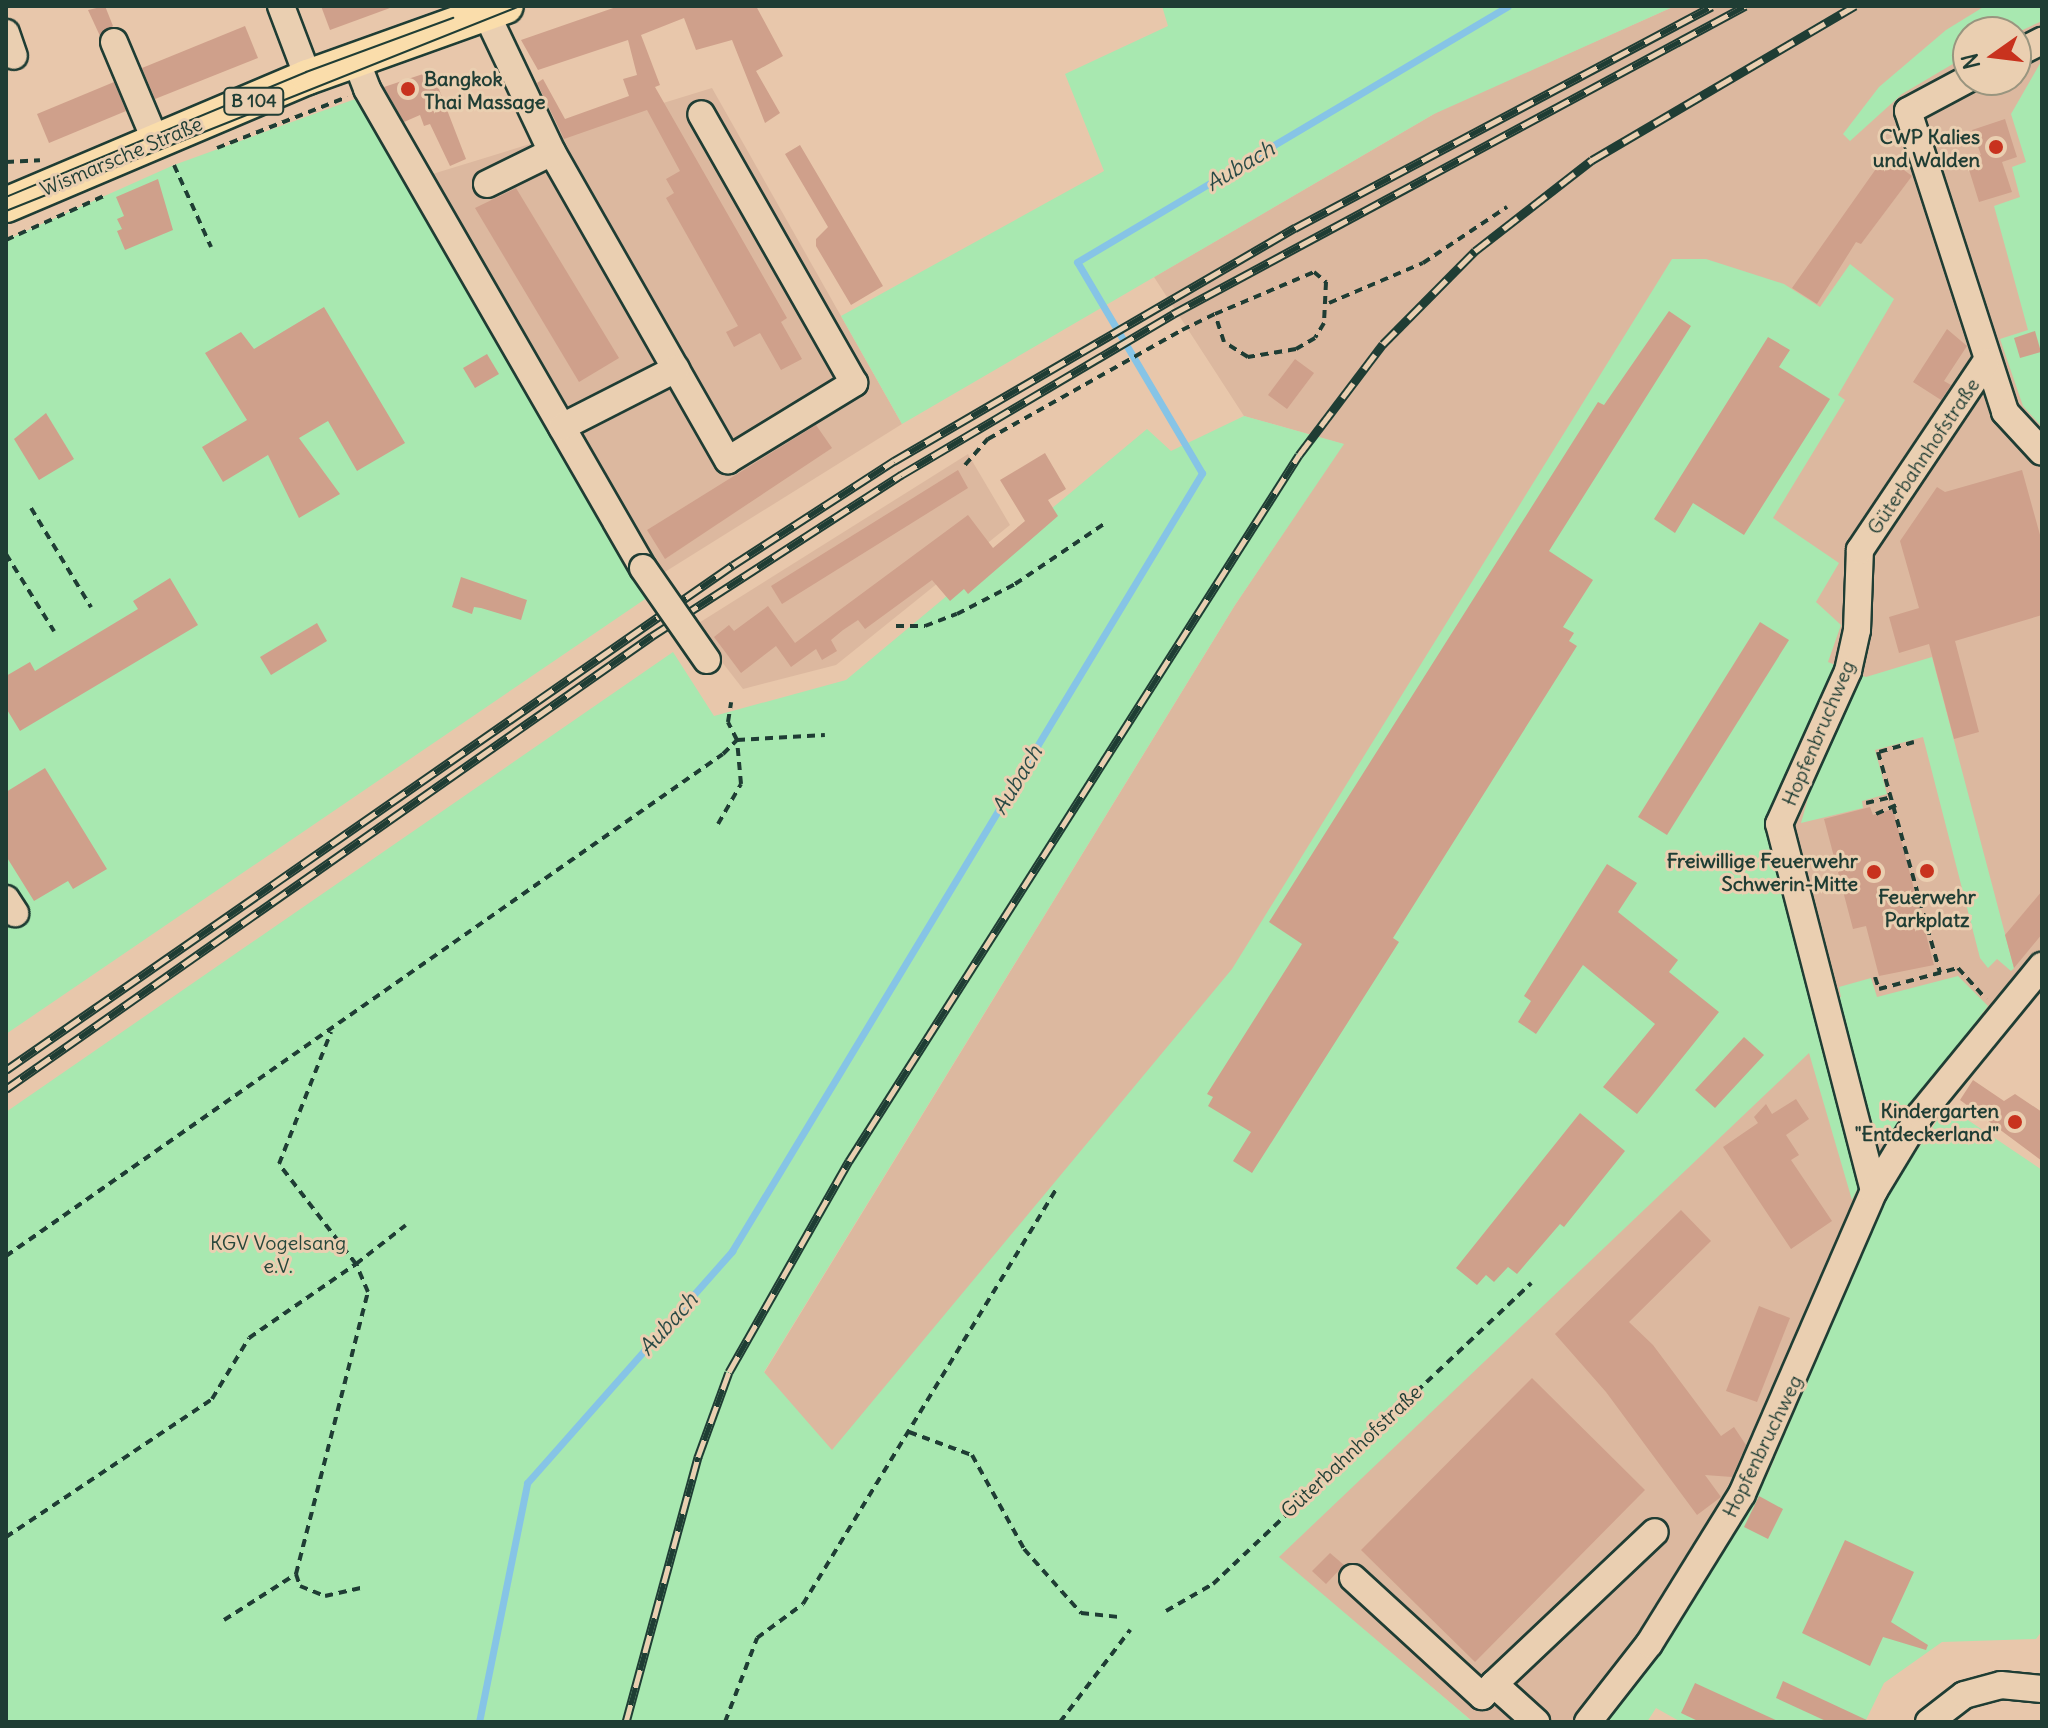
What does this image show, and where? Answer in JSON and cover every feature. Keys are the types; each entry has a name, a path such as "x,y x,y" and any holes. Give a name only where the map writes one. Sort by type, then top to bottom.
{"main road":[{"name":"Wismarsche Straße","path":"6,205 163,159 308,77 362,74 474,12"}],"street":[{"path":"281,6 308,77"},
{"path":"474,12 728,460 854,383 701,114"},
{"path":"114,42 163,159"},
{"path":"362,74 643,568 707,660"},
{"name":"Güterbahnhofstraße","path":"1952,88 1908,111 1986,362 2005,412 2042,452"},
{"path":"487,184 552,152"},
{"name":"Güterbahnhofstraße","path":"1860,550 1986,362"},
{"path":"562,427 676,369"},
{"name":"Hopfenbruchweg","path":"1860,550 1857,630 1848,671 1779,824 1874,1191"},
{"name":"Hopfenbruchweg","path":"1588,1722 1649,1644 1742,1494 1874,1191 1920,1115 2042,966"},
{"path":"1353,1578 1482,1696 1655,1532"},
{"path":"1494,1684 1536,1722"},
{"path":"1929,1722 1964,1695 2001,1685 2042,1689"}],"path":[{"path":"204,153 362,74"},
{"path":"189,159 163,159 211,247"},
{"path":"6,240 118,190"},
{"path":"1329,303 1423,263 1507,207"},
{"path":"965,465 988,439 1182,330 1215,314 1314,272 1326,282 1329,303 1315,338 1265,356 1248,357 1224,342 1215,314"},
{"path":"31,508 91,607"},
{"path":"896,626 925,626 957,614 1015,584 1107,522"},
{"path":"6,554 54,631"},
{"path":"718,824 741,784 737,740 728,722 731,702"},
{"path":"6,1256 332,1029 737,740 825,735"},
{"path":"1914,742 1878,752 1890,797 1896,805 1940,972"},
{"path":"1866,803 1890,797"},
{"path":"1876,814 1896,805"},
{"path":"1875,977 1879,989 1958,968 1970,987 1995,1006"},
{"path":"332,1029 279,1164 356,1264 368,1292 296,1574 300,1586 325,1596 365,1587"},
{"path":"725,1722 757,1638 803,1604 1057,1188"},
{"path":"6,1537 212,1399 249,1338 356,1264 406,1225"},
{"name":"Güterbahnhofstraße","path":"1166,1611 1213,1584 1531,1283"},
{"path":"908,1432 972,1455 1024,1549 1081,1613 1118,1617"},
{"path":"224,1620 296,1574"},
{"path":"1060,1722 1130,1630"}],"shaded area":[{"path":"1675,6 2042,6 2042,947 1912,1106 1864,1180 1732,1497 1639,1644 1579,1722 1473,1722 1279,1558 649,1722 764,1373 1235,605 1343,444 1244,416 1154,277 1439,111"},
{"path":"712,88 902,424 660,575 426,176"},
{"path":"968,454 1010,525 836,665 743,689 694,626"}],"green space":[{"path":"1162,6 1675,6 1434,114 902,424 841,316 1104,171 1065,74 1168,26"},
{"path":"1985,6 2042,6 2042,21 2032,26 2032,16 1969,16"},
{"path":"1952,26 1952,64 1902,94 1850,141 1843,134 1879,87"},
{"path":"2042,60 2042,427 2023,406 2000,339 2028,330 1994,206 2020,197 2012,167 2026,162 2011,114 2021,96 2032,96 2032,77"},
{"path":"358,98 654,593 6,1034 6,240 174,165"},
{"name":"KGV Vogelsang e.V.","path":"1672,259 1706,259 1784,284 1820,307 1850,264 1894,299 1838,395 1845,400 1773,518 1839,563 1816,602 1841,625 1828,662 1840,667 1770,816 1864,1175 1852,1200 1809,1053 1279,1557 1473,1722 6,1722 6,1112 673,652 714,716 846,680 1147,429 1171,451 1244,416 1344,444 1235,605 764,1372 832,1450 1232,969"},
{"path":"1932,657 2014,968 2011,971 1997,959 1988,968 1980,958 1923,737 1875,750 1887,794 1862,801 1863,808 1801,823 1823,745 1857,674 1866,677"},
{"path":"1958,976 1988,1006 1890,1134 1876,1132 1831,1000 1841,997 1839,987 1871,978 1877,997"},
{"path":"1947,1106 2042,1170 2042,1631 2036,1639 1942,1642 1884,1683 1865,1722 1681,1722 1656,1708 1647,1722 1603,1722 1661,1651 1768,1474 1884,1199"}],"building":[{"path":"105,6 113,26 100,36 88,10"},
{"path":"321,6 389,6 390,8 330,30"},
{"path":"619,6 756,6 783,56 756,71 780,113 765,123 732,40 696,50 684,18 641,35 660,85 655,87 787,318 781,322 802,359 781,370 760,333 734,347 726,332 738,326 666,198 674,193 666,179 680,171 647,110 564,139 537,83 543,79 565,119 629,96 623,79 637,75 628,40 538,70 521,40"},
{"path":"245,26 258,58 155,99 142,68"},
{"path":"432,71 466,159 450,166 430,124 424,126 420,115 404,122 384,87"},
{"path":"114,82 126,111 49,143 37,114"},
{"path":"2005,119 2017,157 2002,162 2012,192 1979,202 1966,160 1981,155 1972,130"},
{"path":"800,145 883,286 851,305 816,246 816,239 828,227 785,154"},
{"path":"1885,156 1912,176 1861,244 1856,242 1817,304 1792,288"},
{"path":"158,179 173,230 125,250 117,231 122,229 117,219 124,216 116,197"},
{"path":"516,188 619,358 579,382 475,208"},
{"path":"324,307 405,443 357,471 328,421 299,438 340,494 299,518 268,455 223,482 202,447 247,420 205,353 241,332 254,349"},
{"path":"1669,311 1691,326 1549,551 1593,580 1563,627 1574,633 1569,641 1577,646 1393,938 1399,942 1252,1173 1233,1161 1251,1132 1208,1106 1213,1097 1207,1094 1302,944 1269,922 1598,402 1604,405"},
{"path":"1947,329 1967,346 1944,381 1951,385 1941,400 1913,382"},
{"path":"2035,331 2041,352 2020,358 2014,338"},
{"path":"1768,337 1790,350 1779,367 1830,399 1744,535 1693,503 1675,533 1654,519"},
{"path":"487,354 499,374 475,388 463,368"},
{"path":"1295,359 1314,373 1287,409 1268,395"},
{"path":"46,413 74,459 39,480 14,439"},
{"path":"816,425 832,448 665,559 647,530"},
{"path":"1045,453 1066,489 1048,500 1058,516 968,594 964,589 950,601 932,580 865,629 858,620 843,630 831,640 837,651 822,660 816,649 791,667 776,646 741,673 714,637 729,625 734,631 768,606 795,643 968,515 993,548 1025,521 1000,480"},
{"path":"958,470 968,488 782,604 771,586"},
{"path":"2022,470 2042,542 2042,615 1955,641 1979,732 1954,739 1929,644 1899,653 1889,617 1919,608 1900,541 1937,487 1945,492"},
{"path":"461,577 527,600 521,620 481,608 474,607 472,614 452,607"},
{"path":"170,578 198,625 20,731 6,708 6,676 30,662 35,671 138,609 133,601"},
{"path":"1760,622 1789,640 1667,835 1638,817"},
{"path":"317,623 327,641 271,675 260,657"},
{"path":"45,768 107,869 73,889 68,881 34,901 6,856 6,792"},
{"name":"Freiwillige Feuerwehr Schwerin-Mitte","path":"1870,807 1873,815 1893,809 1934,965 1879,976 1866,926 1853,929 1824,819"},
{"path":"1607,864 1637,883 1618,912 1678,960 1669,972 1719,1012 1637,1114 1603,1087 1655,1024 1583,965 1536,1034 1518,1022 1531,1001 1524,996"},
{"path":"2042,891 2042,934 2014,968 2005,935"},
{"path":"1744,1037 1764,1055 1715,1108 1695,1090"},
{"name":"Kindergarten \"Entdeckerland\"","path":"1973,1080 2004,1101 2015,1094 2042,1112 2042,1161 1960,1100"},
{"path":"1796,1099 1809,1119 1786,1135 1799,1155 1791,1160 1832,1221 1791,1249 1723,1147 1758,1123 1754,1117 1766,1104 1772,1114"},
{"path":"1580,1113 1625,1151 1564,1227 1560,1224 1517,1274 1508,1267 1494,1282 1486,1275 1477,1285 1456,1268"},
{"path":"1681,1210 1711,1241 1629,1322 1653,1345 1721,1436 1734,1427 1746,1445 1732,1477 1705,1475 1721,1497 1697,1515 1606,1392 1555,1334"},
{"path":"1759,1306 1790,1318 1757,1402 1726,1391"},
{"path":"1532,1378 1645,1490 1475,1662 1361,1550"},
{"path":"1759,1496 1783,1509 1768,1539 1744,1527"},
{"path":"1845,1540 1914,1572 1891,1622 1928,1645 1926,1650 1883,1637 1870,1666 1802,1633"},
{"path":"1330,1553 1344,1565 1326,1584 1312,1571"},
{"path":"1783,1681 1871,1722 1828,1722 1776,1698"},
{"path":"1695,1683 1780,1722 1700,1722 1681,1713"}],"waterway":[{"name":"Aubach","path":"479,1722 527,1483 732,1251 1202,473 1077,262 1508,6"}],"tram line":[{"path":"6,211 520,6"},
{"path":"6,197 306,72 453,18"}],"railway":[{"path":"6,1070 733,565 894,461 1295,228 1712,6"},
{"path":"6,1089 652,636 901,475 1173,314 1745,6"},
{"path":"626,1722 698,1457 729,1372 849,1161 1299,455 1383,344 1475,251 1592,160 1855,6"}],"place":[{"name":"Bangkok Thai Massage","path":"408,89"},
{"name":"CWP Kalies und Walden","path":"1996,147"},
{"name":"Feuerwehr Parkplatz","path":"1927,871"},
{"name":"Freiwillige Feuerwehr Schwerin-Mitte","path":"1874,872"},
{"name":"Kindergarten \"Entdeckerland\"","path":"2015,1122"}]}
